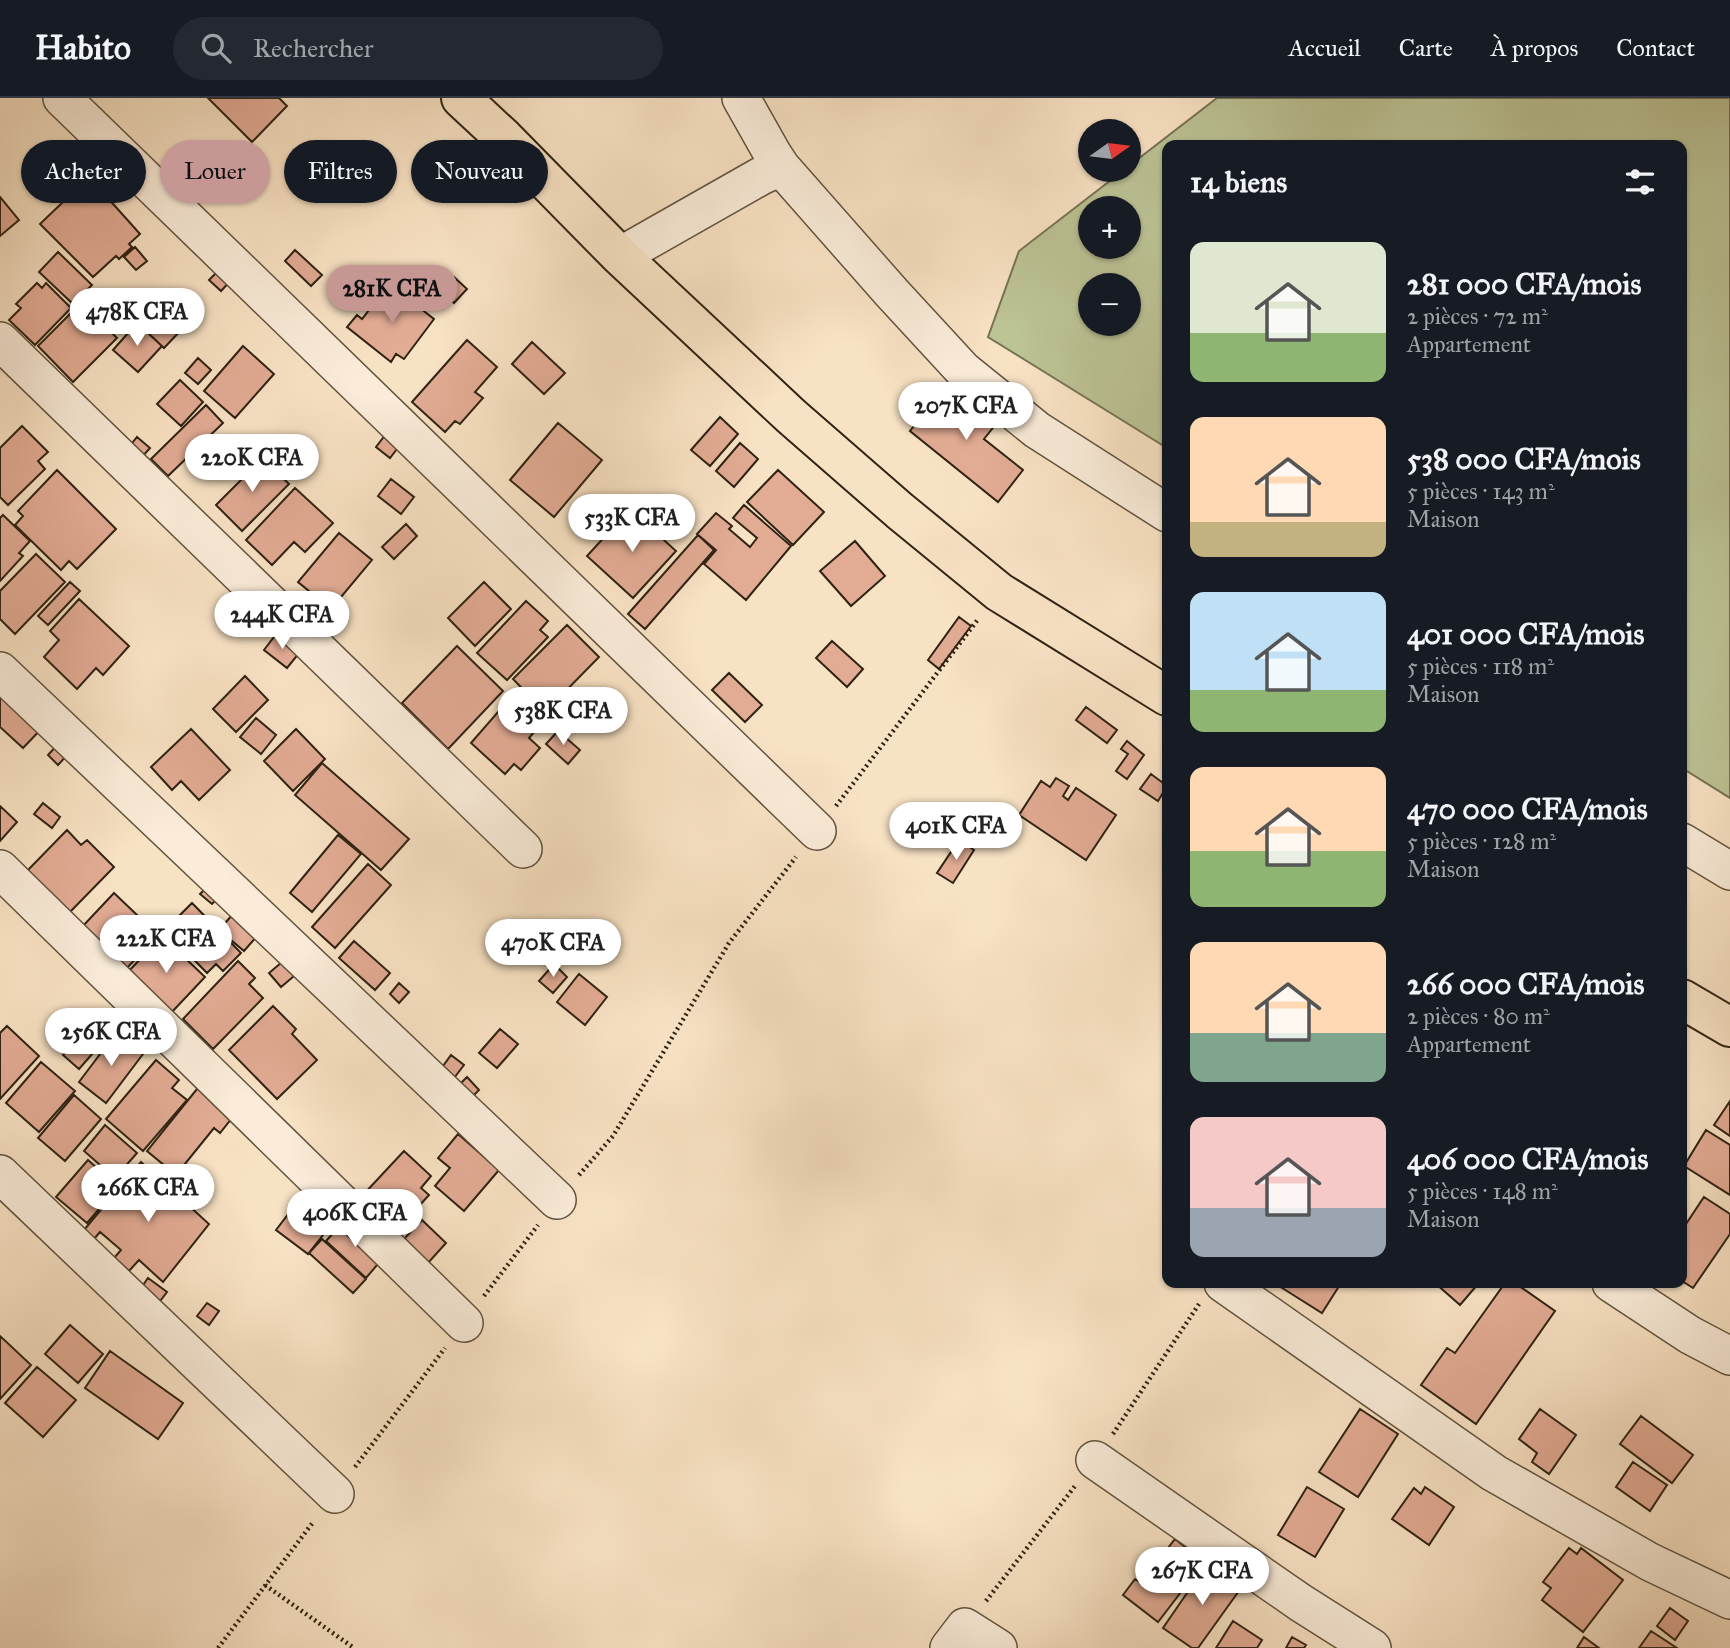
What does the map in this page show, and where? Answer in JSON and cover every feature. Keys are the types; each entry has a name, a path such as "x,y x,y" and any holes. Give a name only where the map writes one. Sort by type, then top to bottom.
{"highway":[{"path":"461,98 620,256 791,416 900,511 999,592 1162,693"},
{"path":"1687,1002 1730,1027"}],"street":[{"path":"62,98 817,831"},
{"path":"741,98 781,167 963,370 1037,430 1162,510"},
{"path":"620,256 781,167"},
{"path":"0,341 523,849"},
{"path":"0,671 557,1200"},
{"path":"1687,845 1730,871"},
{"path":"0,869 464,1323"},
{"path":"0,1174 335,1494"},
{"path":"1230,1288 1494,1473 1650,1562 1730,1600"},
{"path":"1619,1288 1690,1335 1730,1356"},
{"path":"1095,1460 1301,1603 1372,1648"},
{"path":"949,1648 965,1627 998,1648"}],"path":[{"path":"218,1648 557,1200 613,1136 729,943 999,592"},
{"path":"265,1585 354,1648"}],"green space":[{"path":"1217,98 1730,98 1730,798 1687,771 1687,140 1163,140"},
{"path":"1162,140 1162,445 988,337 1019,251 1078,205 1078,259 1141,259 1141,196 1090,196 1108,182 1141,182 1141,157"}],"building":[{"path":"208,98 279,98 287,106 254,140 250,140"},
{"path":"0,197 19,220 0,236"},
{"path":"62,203 112,203 140,234 129,244 132,247 119,259 116,256 93,277 40,224"},
{"path":"135,247 147,261 136,270 124,257"},
{"path":"295,250 322,275 311,286 285,261"},
{"path":"58,252 92,285 73,304 39,272"},
{"path":"220,269 232,279 221,291 209,280"},
{"path":"454,277 467,289 454,303 441,290"},
{"path":"37,283 42,288 46,283 71,308 35,345 9,320 21,308 16,304"},
{"path":"389,284 434,319 404,359 396,354 391,362 347,327 357,315 362,319"},
{"path":"82,302 117,338 73,382 38,346"},
{"path":"163,310 182,329 164,348 145,330"},
{"path":"137,323 162,346 138,372 113,350"},
{"path":"467,340 497,367 475,392 483,398 460,424 455,421 445,432 412,402"},
{"path":"532,342 565,373 544,394 512,364"},
{"path":"243,346 274,374 235,418 204,391"},
{"path":"198,358 211,370 198,384 185,373"},
{"path":"180,380 203,402 181,426 157,404"},
{"path":"946,384 996,424 984,439 1023,470 998,502 910,431"},
{"path":"206,405 223,423 168,476 151,459"},
{"path":"720,417 738,434 710,466 691,450"},
{"path":"558,423 602,460 554,517 510,480"},
{"path":"22,426 48,452 38,461 45,469 8,505 0,497 0,448"},
{"path":"386,434 400,445 390,458 376,447"},
{"path":"137,437 150,448 142,457 129,447"},
{"path":"740,443 758,459 734,487 716,471"},
{"path":"263,458 289,484 242,531 216,505"},
{"path":"57,470 116,529 77,569 69,561 61,570 15,525 23,516 18,511"},
{"path":"778,470 824,512 793,545 747,502"},
{"path":"391,479 414,497 401,514 378,496"},
{"path":"295,488 333,523 305,552 294,542 272,565 246,540"},
{"path":"744,505 791,546 746,600 704,564 716,550 697,534 716,513 732,526 729,529 750,547 757,538 733,518"},
{"path":"630,509 676,551 633,598 587,556"},
{"path":"3,515 30,541 19,553 23,556 0,581 0,518"},
{"path":"406,524 417,536 394,559 382,547"},
{"path":"339,533 372,560 331,609 298,582"},
{"path":"698,535 714,550 645,629 628,614"},
{"path":"855,541 885,576 851,606 820,571"},
{"path":"36,554 65,582 15,634 0,619 0,591"},
{"path":"70,582 80,591 48,625 38,616"},
{"path":"484,582 511,609 475,646 448,618"},
{"path":"79,599 129,646 103,675 96,668 77,689 44,657 59,640 50,631"},
{"path":"526,601 548,621 540,630 548,637 507,680 477,653"},
{"path":"959,617 971,626 939,669 928,660"},
{"path":"567,625 599,657 545,712 513,679"},
{"path":"277,633 300,652 287,668 264,650"},
{"path":"832,641 863,669 847,687 816,658"},
{"path":"457,646 503,691 448,749 402,703"},
{"path":"729,673 762,705 745,722 712,690"},
{"path":"245,676 268,700 236,732 213,709"},
{"path":"0,687 45,725 23,748 0,727"},
{"path":"511,697 541,724 529,738 540,748 521,770 514,764 505,774 471,743"},
{"path":"1086,707 1117,730 1107,743 1076,720"},
{"path":"256,718 276,735 261,754 240,737"},
{"path":"191,729 230,770 199,800 181,781 172,790 151,767"},
{"path":"296,729 325,759 293,791 264,761"},
{"path":"558,731 580,750 568,764 546,744"},
{"path":"1127,741 1144,755 1127,779 1116,771 1128,754 1121,749"},
{"path":"59,743 69,753 58,765 48,755"},
{"path":"322,763 409,839 381,870 295,795"},
{"path":"1151,774 1162,782 1162,794 1158,801 1140,789"},
{"path":"1056,778 1069,786 1063,796 1068,800 1076,788 1116,815 1086,860 1019,815 1041,781 1050,787"},
{"path":"43,803 60,817 52,828 34,814"},
{"path":"0,806 17,822 0,841"},
{"path":"67,830 81,845 87,840 114,867 68,914 26,872"},
{"path":"338,835 361,854 312,912 290,893"},
{"path":"959,840 974,850 953,883 937,873"},
{"path":"368,864 391,885 335,948 312,927"},
{"path":"207,887 219,897 212,904 200,894"},
{"path":"114,893 158,935 126,969 82,927"},
{"path":"192,903 241,953 223,971 216,964 207,973 165,930"},
{"path":"233,914 258,935 244,951 219,930"},
{"path":"162,936 205,977 170,1014 127,973"},
{"path":"354,941 390,973 375,990 339,958"},
{"path":"288,957 300,971 281,987 269,973"},
{"path":"238,961 255,978 249,984 263,998 213,1049 183,1019"},
{"path":"554,964 567,977 553,993 539,981"},
{"path":"579,974 607,997 585,1025 557,1002"},
{"path":"399,983 409,992 399,1003 390,994"},
{"path":"273,1006 296,1029 292,1034 317,1060 277,1099 229,1050"},
{"path":"7,1026 39,1056 0,1099 0,1033"},
{"path":"500,1029 518,1044 497,1068 479,1053"},
{"path":"116,1033 143,1054 106,1103 79,1082"},
{"path":"77,1038 93,1053 79,1069 63,1055"},
{"path":"451,1055 464,1065 451,1082 438,1073"},
{"path":"156,1060 179,1080 172,1088 187,1100 143,1151 106,1119"},
{"path":"41,1062 75,1091 39,1132 6,1103"},
{"path":"467,1077 479,1090 468,1101 456,1088"},
{"path":"201,1084 236,1113 220,1133 214,1128 176,1175 147,1151"},
{"path":"74,1095 101,1119 65,1161 38,1138"},
{"path":"1730,1101 1730,1136 1714,1125"},
{"path":"105,1125 137,1153 115,1178 84,1151"},
{"path":"1706,1130 1730,1145 1730,1195 1687,1168 1687,1161"},
{"path":"458,1134 499,1170 464,1211 435,1186 450,1168 438,1158"},
{"path":"404,1151 431,1176 421,1188 429,1195 398,1229 362,1196"},
{"path":"88,1160 118,1187 87,1223 56,1197"},
{"path":"141,1162 209,1224 163,1282 139,1260 129,1271 114,1258 121,1250 100,1232 94,1239 84,1230"},
{"path":"306,1191 338,1216 308,1254 276,1230"},
{"path":"1704,1197 1730,1214 1730,1234 1693,1288 1687,1284 1687,1222"},
{"path":"422,1220 446,1243 428,1263 404,1239"},
{"path":"344,1221 383,1258 366,1278 326,1241"},
{"path":"322,1239 366,1279 353,1293 309,1253"},
{"path":"148,1278 167,1292 157,1305 139,1291"},
{"path":"1282,1288 1338,1288 1322,1313"},
{"path":"1441,1288 1475,1288 1460,1305"},
{"path":"1501,1288 1522,1288 1555,1311 1476,1424 1421,1385 1447,1348 1455,1353"},
{"path":"207,1303 219,1311 209,1325 197,1316"},
{"path":"70,1325 103,1354 78,1383 45,1354"},
{"path":"0,1336 31,1365 0,1399"},
{"path":"110,1351 183,1403 158,1439 85,1388"},
{"path":"37,1367 76,1400 43,1437 5,1403"},
{"path":"1360,1409 1398,1434 1358,1497 1319,1472"},
{"path":"1540,1409 1576,1435 1549,1474 1532,1462 1537,1453 1519,1439"},
{"path":"1641,1416 1693,1455 1672,1483 1620,1444"},
{"path":"1633,1462 1667,1485 1650,1511 1616,1487"},
{"path":"1307,1487 1344,1509 1315,1557 1278,1535"},
{"path":"1425,1487 1454,1507 1429,1545 1392,1519 1414,1488 1421,1494"},
{"path":"1175,1539 1204,1562 1158,1622 1123,1595 1135,1579 1141,1583"},
{"path":"1569,1548 1577,1554 1581,1548 1623,1580 1583,1632 1542,1600 1551,1588 1543,1582"},
{"path":"1207,1564 1241,1588 1198,1648 1192,1648 1163,1628"},
{"path":"1670,1608 1688,1621 1675,1640 1657,1626"},
{"path":"1233,1621 1262,1640 1257,1648 1216,1648"},
{"path":"1651,1631 1677,1648 1639,1648"},
{"path":"1292,1637 1306,1645 1304,1648 1286,1648"},
{"path":"1584,1637 1599,1648 1577,1648"}]}
